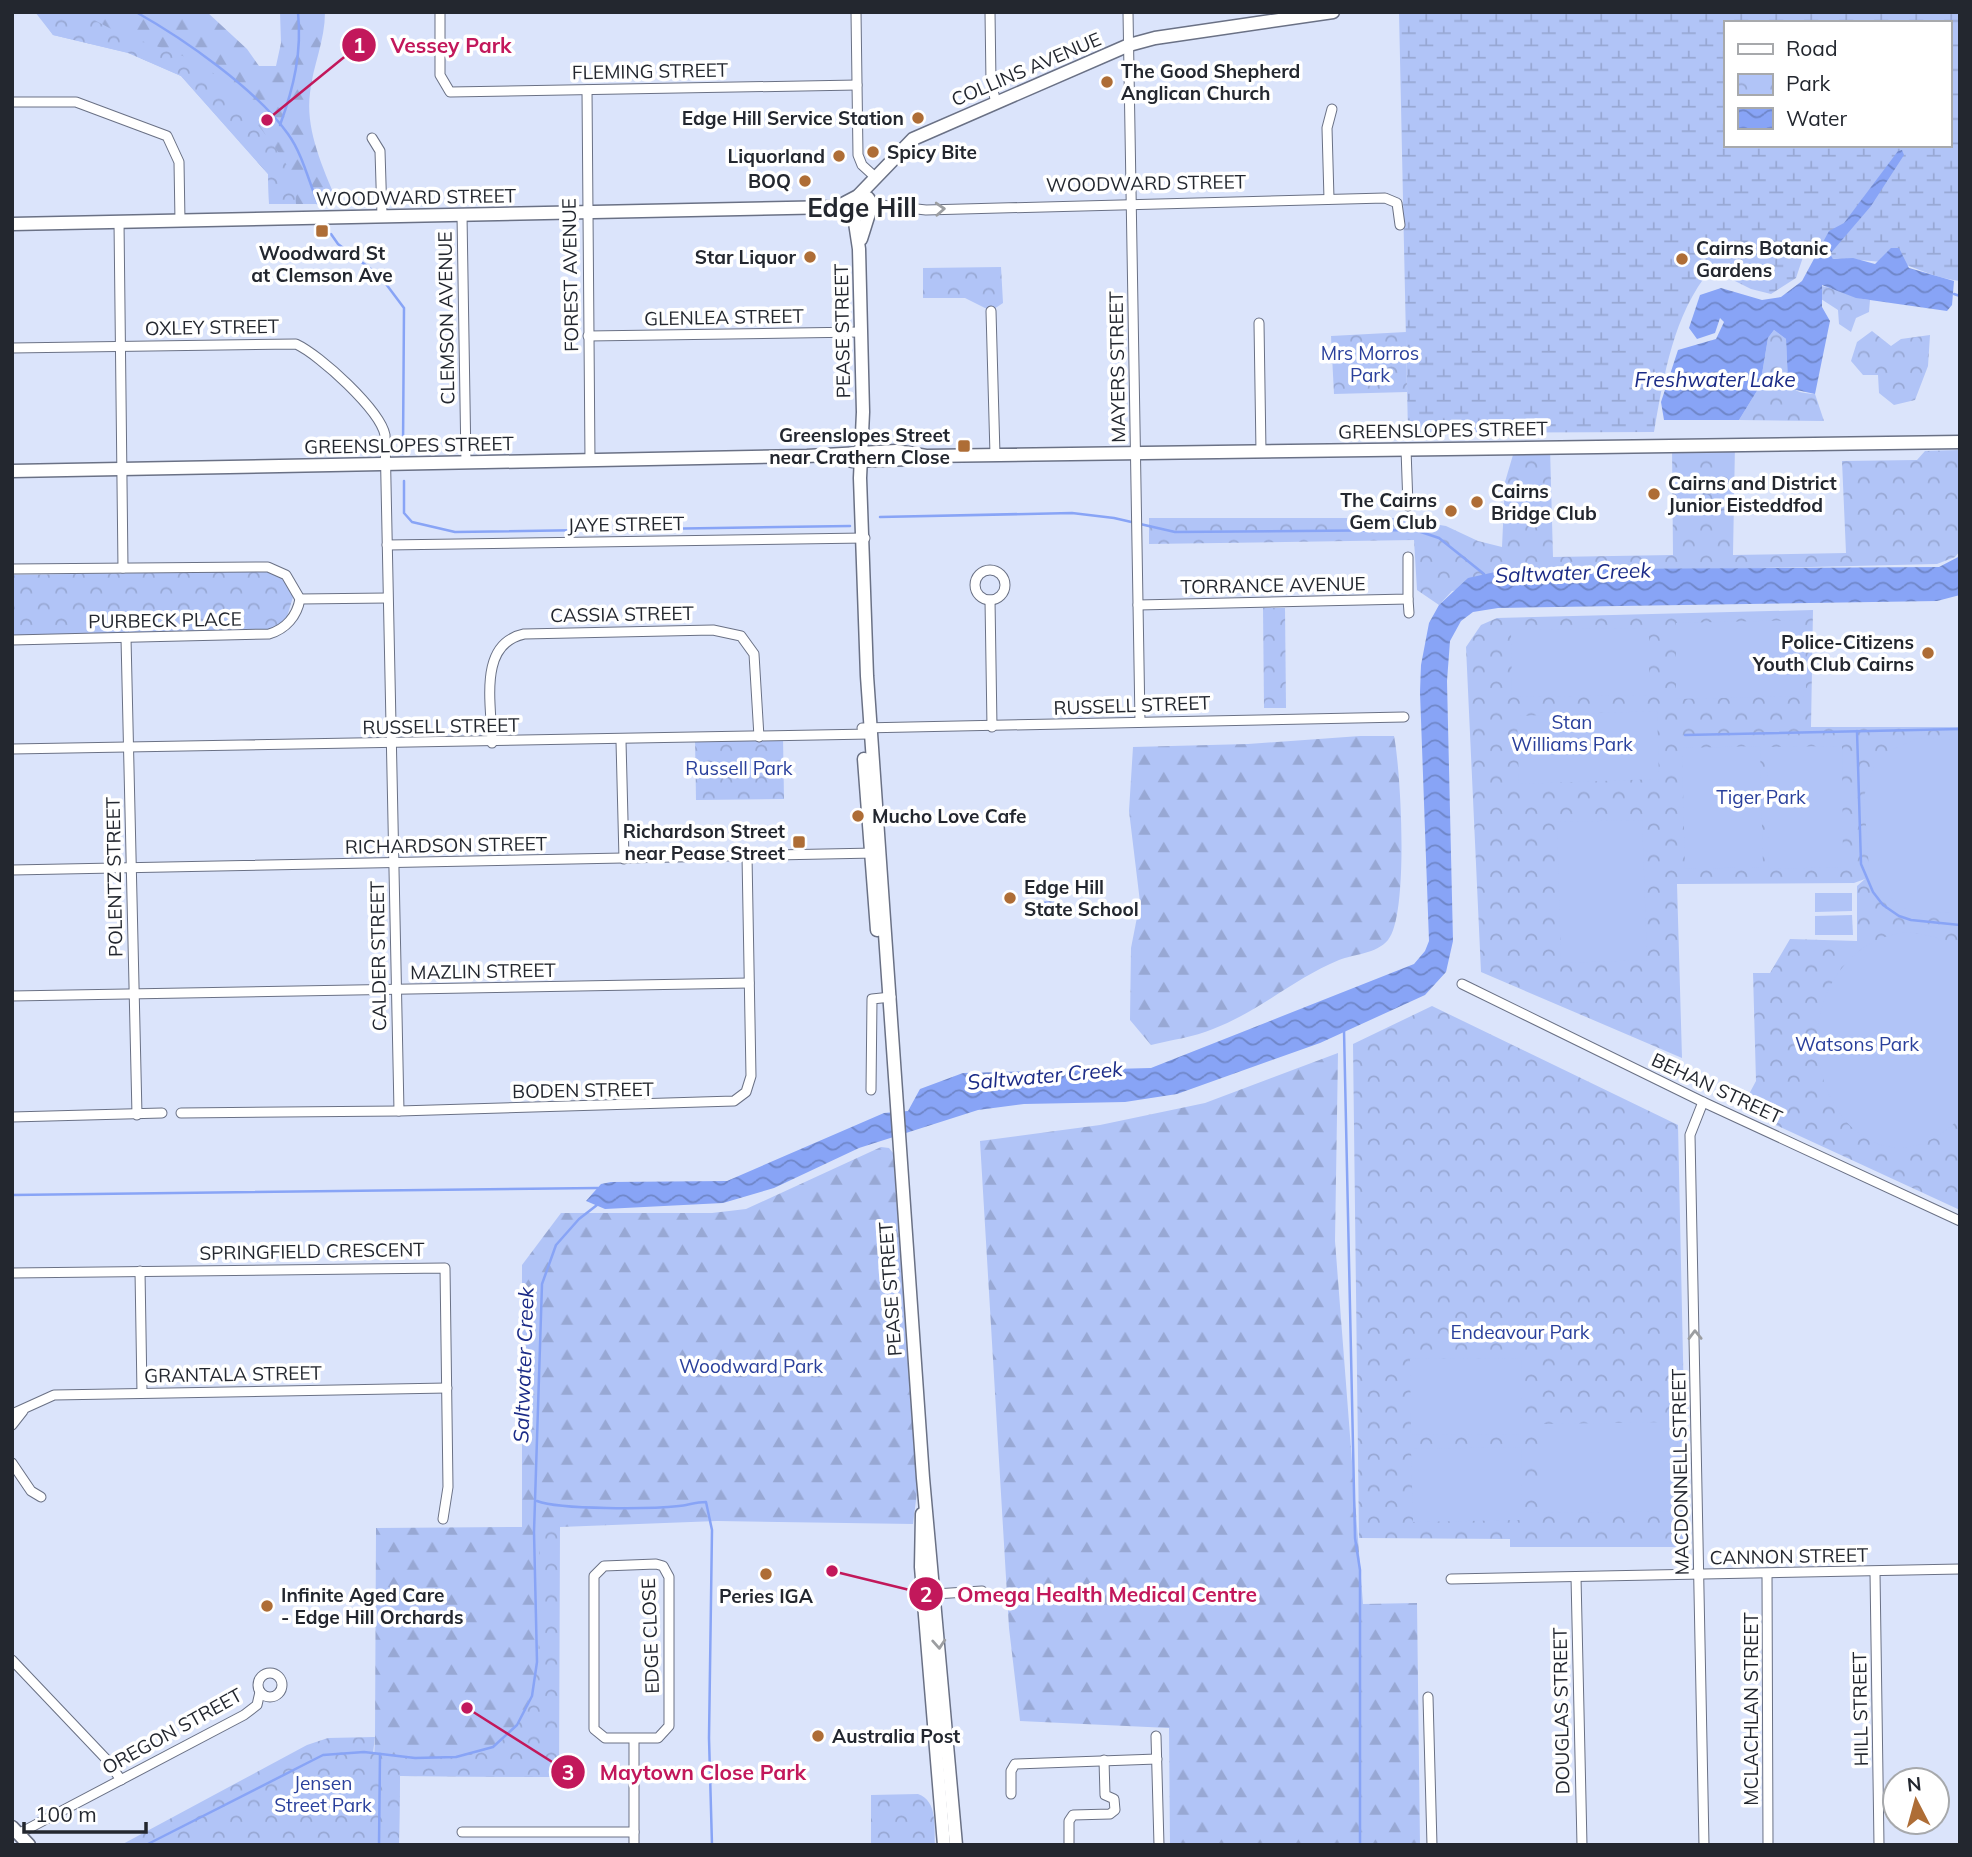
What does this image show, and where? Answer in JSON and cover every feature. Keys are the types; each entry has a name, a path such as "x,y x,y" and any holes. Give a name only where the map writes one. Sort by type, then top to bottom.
{"street":[{"name":"FLEMING STREET","path":"440,12 440,75 445,88 455,93 857,85"},
{"path":"856,12 858,155 862,165 874,176 872,203 857,216 849,207 855,198 865,196 872,203"},
{"path":"990,12 991,82 996,103"},
{"name":"MAYERS STREET","path":"1128,12 1140,722"},
{"name":"COLLINS AVENUE","path":"855,198 913,139 1129,45 1263,18 1334,12"},
{"name":"FOREST AVENUE","path":"587,90 590,460"},
{"path":"12,102 63,101 91,105 167,136 179,162 180,221"},
{"path":"1329,199 1327,128 1332,109"},
{"path":"372,138 380,151 382,216"},
{"name":"WOODWARD STREET","path":"12,224 820,208 837,206 855,198"},
{"name":"WOODWARD STREET","path":"872,203 926,210 1132,203 1392,199 1399,208 1400,225"},
{"name":"WOODWARD STREET","path":"820,208 857,216"},
{"name":"CLEMSON AVENUE","path":"462,215 466,463"},
{"name":"PEASE STREET","path":"857,216 864,456 866,731 897,1097 923,1478 956,1845"},
{"path":"119,222 123,568"},
{"path":"991,311 995,455"},
{"path":"1259,323 1261,452"},
{"name":"GLENLEA STREET","path":"588,336 861,332"},
{"name":"OXLEY STREET","path":"12,348 285,343 307,349 379,419 385,435 385,464"},
{"name":"GREENSLOPES STREET","path":"12,471 807,456 1959,442"},
{"path":"1406,449 1408,506"},
{"name":"CALDER STREET","path":"385,464 400,1111"},
{"name":"JAYE STREET","path":"387,545 865,538"},
{"path":"1408,557 1409,613"},
{"path":"12,569 268,567 286,575 298,590 300,599 387,597"},
{"name":"PURBECK PLACE","path":"12,640 269,634 285,626 298,609 300,599"},
{"name":"TORRANCE AVENUE","path":"1138,605 1408,599"},
{"path":"990,600 992,727"},
{"name":"CASSIA STREET","path":"492,743 491,671 496,650 511,636 538,633 713,630 741,636 754,654 759,737"},
{"name":"POLENTZ STREET","path":"126,638 137,1115"},
{"name":"RUSSELL STREET","path":"12,749 621,741 1140,722 1404,717"},
{"path":"621,741 624,859"},
{"name":"RICHARDSON STREET","path":"12,870 875,853"},
{"name":"BODEN STREET","path":"181,1113 400,1111 734,1101 746,1092 751,1076 747,856"},
{"name":"MAZLIN STREET","path":"12,996 749,983"},
{"name":"BEHAN STREET","path":"1462,984 1960,1221"},
{"path":"871,1090 872,999 887,998"},
{"name":"MACDONNELL STREET","path":"1703,1101 1690,1135 1704,1845"},
{"path":"12,1118 162,1114"},
{"name":"SPRINGFIELD CRESCENT","path":"12,1273 445,1268 448,1490 443,1519"},
{"path":"140,1271 142,1393"},
{"name":"GRANTALA STREET","path":"12,1414 54,1395 447,1388"},
{"name":"GRANTALA STREET","path":"12,1425 24,1410"},
{"path":"12,1463 31,1491 41,1497"},
{"name":"PEASE STREET","path":"923,1478 921,1567 944,1845"},
{"name":"EDGE CLOSE","path":"656,1564 663,1566 669,1577 669,1726 658,1738 634,1739 605,1738 594,1730 594,1576 604,1566 656,1564"},
{"name":"CANNON STREET","path":"1451,1578 1875,1573 1960,1569"},
{"name":"HILL STREET","path":"1875,1573 1879,1845"},
{"name":"MCLACHLAN STREET","path":"1767,1574 1768,1845"},
{"name":"DOUGLAS STREET","path":"1576,1577 1582,1845"},
{"path":"935,1594 982,1591"},
{"path":"12,1660 107,1760 121,1780"},
{"name":"OREGON STREET","path":"15,1831 121,1780 254,1708 260,1699 260,1692 261,1678 274,1674 282,1683 277,1696 269,1698 260,1692"},
{"path":"254,1708 277,1696"},
{"path":"1428,1696 1432,1845"},
{"path":"1156,1737 1159,1845"},
{"path":"634,1739 634,1845"},
{"path":"1011,1794 1011,1771 1015,1764 1157,1759"},
{"path":"1069,1845 1069,1821 1073,1815 1110,1814 1115,1810 1114,1799 1105,1795 1104,1760"},
{"path":"15,1831 29,1845"},
{"path":"462,1832 634,1832"}],"green space":[{"path":"35,12 84,12 110,28 177,53 207,68 240,102 289,168 295,181 296,204 269,204 268,174 181,76 128,53 53,35"},
{"path":"37,12 207,12 247,49 259,66 276,66 281,43 280,12 325,12 310,93 310,122 317,150 338,204 269,204 268,174 181,76 129,53 53,35"},
{"name":"Cairns Botanic Gardens","path":"1399,12 1960,12 1960,281 1939,277 1906,265 1833,259 1829,254 1803,257 1796,278 1771,294 1751,289 1711,269 1687,306 1672,346 1654,432 1408,433"},
{"path":"1001,267 1003,303 991,311 965,298 923,298 923,268"},
{"path":"1821,286 1870,300 1869,312 1856,318 1851,332 1839,324 1838,310 1821,299"},
{"path":"1774,330 1786,339 1788,383 1796,391 1815,394 1824,421 1739,420 1760,386 1768,338"},
{"path":"1872,331 1891,346 1901,339 1930,335 1928,366 1915,400 1894,405 1879,393 1878,375 1863,375 1851,361 1857,342"},
{"name":"Mrs Morros Park","path":"1406,332 1407,392 1334,394 1331,336"},
{"path":"1735,445 1733,555 1846,553 1842,461 1917,460 1925,451 1960,450 1960,551 1955,557 1937,564 1674,570 1589,569 1452,591 1439,605 1417,590 1414,540 1149,544 1149,518 1397,518 1446,526 1478,541 1502,547 1505,482 1515,448 1550,448 1553,557 1673,555 1672,446"},
{"path":"265,571 282,578 293,597 286,620 269,630 12,636 12,575"},
{"path":"1263,608 1285,608 1286,708 1264,708"},
{"path":"1813,610 1811,727 1960,727 1960,1210 1741,1109 1756,1081 1753,973 1770,973 1790,939 1857,941 1857,886 1865,879 1854,883 1677,884 1682,1058 1481,972 1466,647 1481,625 1497,618"},
{"path":"1805,620 1806,696 1676,699 1676,623"},
{"path":"1649,628 1649,695 1512,697 1511,630"},
{"name":"Stan Williams Park","path":"1657,711 1659,779 1519,784 1517,716"},
{"path":"1394,736 1397,754 1401,809 1401,874 1395,925 1388,940 1371,951 1323,967 1230,1022 1198,1034 1151,1045 1130,1020 1131,948 1140,902 1129,811 1133,747 1248,744"},
{"name":"Russell Park","path":"783,737 784,799 696,800 695,738"},
{"path":"1918,738 1953,740 1960,746 1960,908 1954,912 1913,914 1888,896 1869,870 1864,796 1874,765 1893,749"},
{"name":"Tiger Park","path":"1760,746 1763,867 1685,869 1682,748"},
{"path":"1842,746 1843,867 1769,869 1767,747"},
{"path":"1642,820 1647,960 1561,963 1557,822"},
{"path":"1815,893 1852,893 1852,911 1815,912"},
{"path":"1852,915 1853,935 1815,935 1815,916"},
{"name":"Watsons Park","path":"1910,932 1935,937 1960,953 1960,1118 1923,1143 1889,1147 1860,1134 1836,1108 1822,1074 1817,1035 1825,996 1848,961 1876,940"},
{"name":"Endeavour Park","path":"1432,1006 1678,1125 1687,1544 1681,1547 1510,1547 1510,1539 1359,1538 1353,1044"},
{"path":"1338,1053 1335,1241 1363,1604 1417,1603 1420,1845 1170,1845 1169,1728 1020,1721 1009,1628 980,1141 1100,1125 1205,1103"},
{"name":"Woodward Park","path":"881,1147 889,1148 893,1153 917,1492 913,1524 717,1521 560,1527 559,1777 400,1776 399,1845 371,1845 375,1737 376,1528 522,1527 522,1265 561,1213 712,1213 746,1209"},
{"path":"1521,1358 1522,1434 1411,1435 1410,1359"},
{"path":"1677,1422 1679,1511 1541,1513 1541,1424"},
{"path":"1521,1447 1522,1520 1413,1522 1411,1449"},
{"name":"Jensen Street Park","path":"558,1527 559,1777 400,1776 399,1845 121,1845 307,1745 328,1738 375,1737 373,1753 437,1758 475,1754 501,1741 519,1720 531,1692 537,1660 540,1625 539,1533"},
{"path":"918,1794 929,1802 932,1808 935,1845 871,1845 871,1795"}],"water":[{"name":"Freshwater Lake","path":"1902,150 1904,155 1871,206 1830,254 1833,259 1853,258 1875,264 1891,248 1899,248 1909,268 1954,281 1952,305 1947,311 1856,298 1822,285 1822,307 1830,321 1815,394 1792,389 1788,383 1786,339 1774,330 1768,338 1760,386 1739,420 1664,420 1661,402 1678,350 1716,339 1724,322 1720,318 1715,333 1697,339 1689,328 1700,295 1721,288 1762,300 1781,297 1802,281 1829,231 1844,223 1898,151"},
{"path":"1960,556 1960,595 1937,601 1498,608 1473,612 1461,621 1450,641 1447,681 1453,941 1446,972 1425,995 1320,1043 1177,1094 1125,1102 1024,1104 978,1110 859,1148 774,1188 723,1203 605,1209 586,1201 601,1184 611,1182 727,1181 884,1113 908,1111 920,1089 963,1073 1151,1068 1414,964 1425,951 1429,941 1421,665 1429,623 1439,605 1468,578 1495,572 1553,573 1588,569 1939,567"},
{"path":"1057,901 1057,913 1028,914 1027,902"}],"waterway":[{"path":"136,12 218,66 258,100 288,134 305,168 318,204"},
{"path":"280,125 296,69 298,12"},
{"path":"331,234 338,244 380,276 404,308 403,447"},
{"path":"1954,294 1960,296"},
{"path":"404,481 404,513 412,522 455,532 850,526"},
{"path":"880,517 1072,513 1114,518 1175,532 1415,530 1439,538 1484,574"},
{"path":"1685,735 1960,729"},
{"path":"1857,731 1861,864 1873,892 1883,905 1899,916 1911,920 1960,925"},
{"path":"1344,1030 1355,1538 1360,1570 1360,1845"},
{"path":"12,1195 598,1188"},
{"name":"Saltwater Creek","path":"146,1845 323,1755 364,1752 415,1758 456,1757 493,1747 517,1725 532,1696 537,1662 534,1532 542,1284 556,1245 579,1219 597,1205"},
{"path":"537,1501 565,1506 606,1508 666,1507 706,1502 712,1530 709,1738 712,1845"},
{"path":"379,1845 380,1754"}],"place":[{"name":"The Good Shepherd Anglican Church","path":"1107,82"},
{"name":"Edge Hill Service Station","path":"918,118"},
{"name":"Vessey Park","path":"267,120"},
{"name":"Spicy Bite","path":"873,152"},
{"name":"Liquorland","path":"839,156"},
{"name":"BOQ","path":"805,181"},
{"name":"Woodward St at Clemson Ave","path":"322,231"},
{"name":"Star Liquor","path":"810,257"},
{"name":"Cairns Botanic Gardens","path":"1682,259"},
{"name":"Greenslopes Street near Crathern Close","path":"964,446"},
{"name":"Cairns and District Junior Eisteddfod","path":"1654,494"},
{"name":"Cairns Bridge Club","path":"1477,502"},
{"name":"The Cairns Gem Club","path":"1451,511"},
{"name":"Police-Citizens Youth Club Cairns","path":"1928,653"},
{"name":"Mucho Love Cafe","path":"858,816"},
{"name":"Richardson Street near Pease Street","path":"799,842"},
{"name":"Edge Hill State School","path":"1010,898"},
{"name":"Omega Health Medical Centre","path":"832,1571"},
{"name":"Peries IGA","path":"766,1574"},
{"name":"Infinite Aged Care - Edge Hill Orchards","path":"267,1606"},
{"name":"Maytown Close Park","path":"467,1708"},
{"name":"Australia Post","path":"818,1736"}],"district":[{"name":"Edge Hill","path":"862,208"}]}
